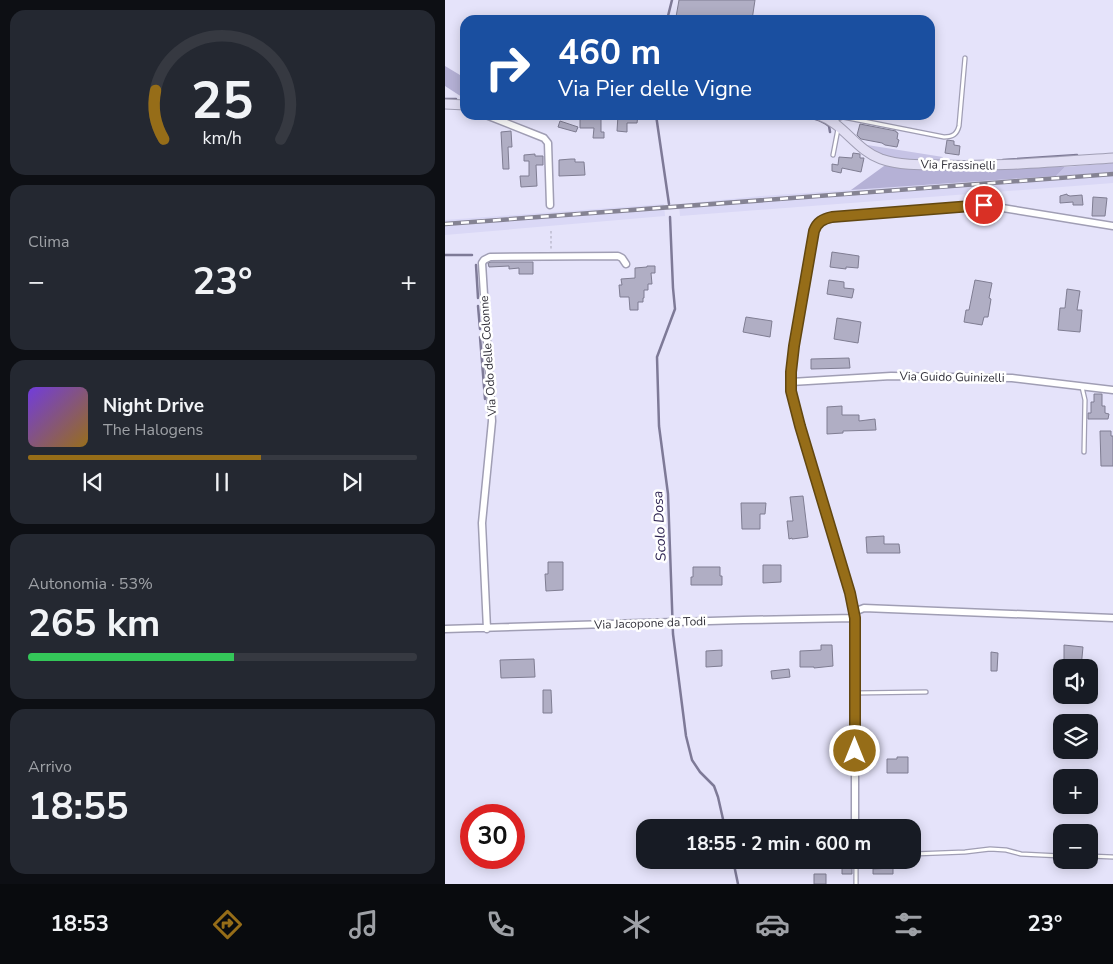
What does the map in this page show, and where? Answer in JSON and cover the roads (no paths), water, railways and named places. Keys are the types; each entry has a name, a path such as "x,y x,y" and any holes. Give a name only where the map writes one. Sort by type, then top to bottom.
{"street":[{"path":"445,104 460,105"},
{"path":"498,120 543,138 548,143 550,205"},
{"name":"Via Frassinelli","path":"829,120 877,158 900,163 969,166 1113,158"},
{"path":"855,819 854,615 850,593 800,426 791,382 794,346 814,231 818,224 826,218 832,217 984,205 1113,226"},
{"name":"Via Odo delle Colonne","path":"487,629 482,523 492,421 492,402 482,263 490,257 618,256 626,264"},
{"name":"Via Guido Guinizelli","path":"791,382 891,376 1012,378 1113,390"},
{"name":"Via Jacopone da Todi","path":"445,629 667,623 854,615 864,608 1113,618"}],"lane":[{"path":"858,120 944,137 953,136 959,126 965,58"},
{"path":"833,155 835,123 839,120"},
{"path":"1082,386 1085,400 1084,452"},
{"path":"855,693 926,692"},
{"path":"921,854 1005,850 1021,854 1053,856"},
{"path":"1098,856 1113,857"},
{"path":"856,869 856,884"}],"waterway":[{"name":"Scolo Dosa","path":"668,15 672,0"},
{"path":"445,99 456,99"},
{"name":"Scolo Dosa","path":"657,120 669,204"},
{"path":"818,120 829,126 830,132"},
{"path":"1003,160 1077,155"},
{"name":"Scolo Dosa","path":"670,217 675,309 657,357 659,426 668,494 673,634 686,736 692,760 700,772 714,786 723,819"},
{"path":"445,255 472,255"},
{"path":"476,265 478,298"},
{"path":"478,306 480,329"},
{"path":"480,337 485,399"},
{"name":"Scolo Dosa","path":"735,869 738,884"}],"railway":[{"path":"445,224 1113,174"}]}
